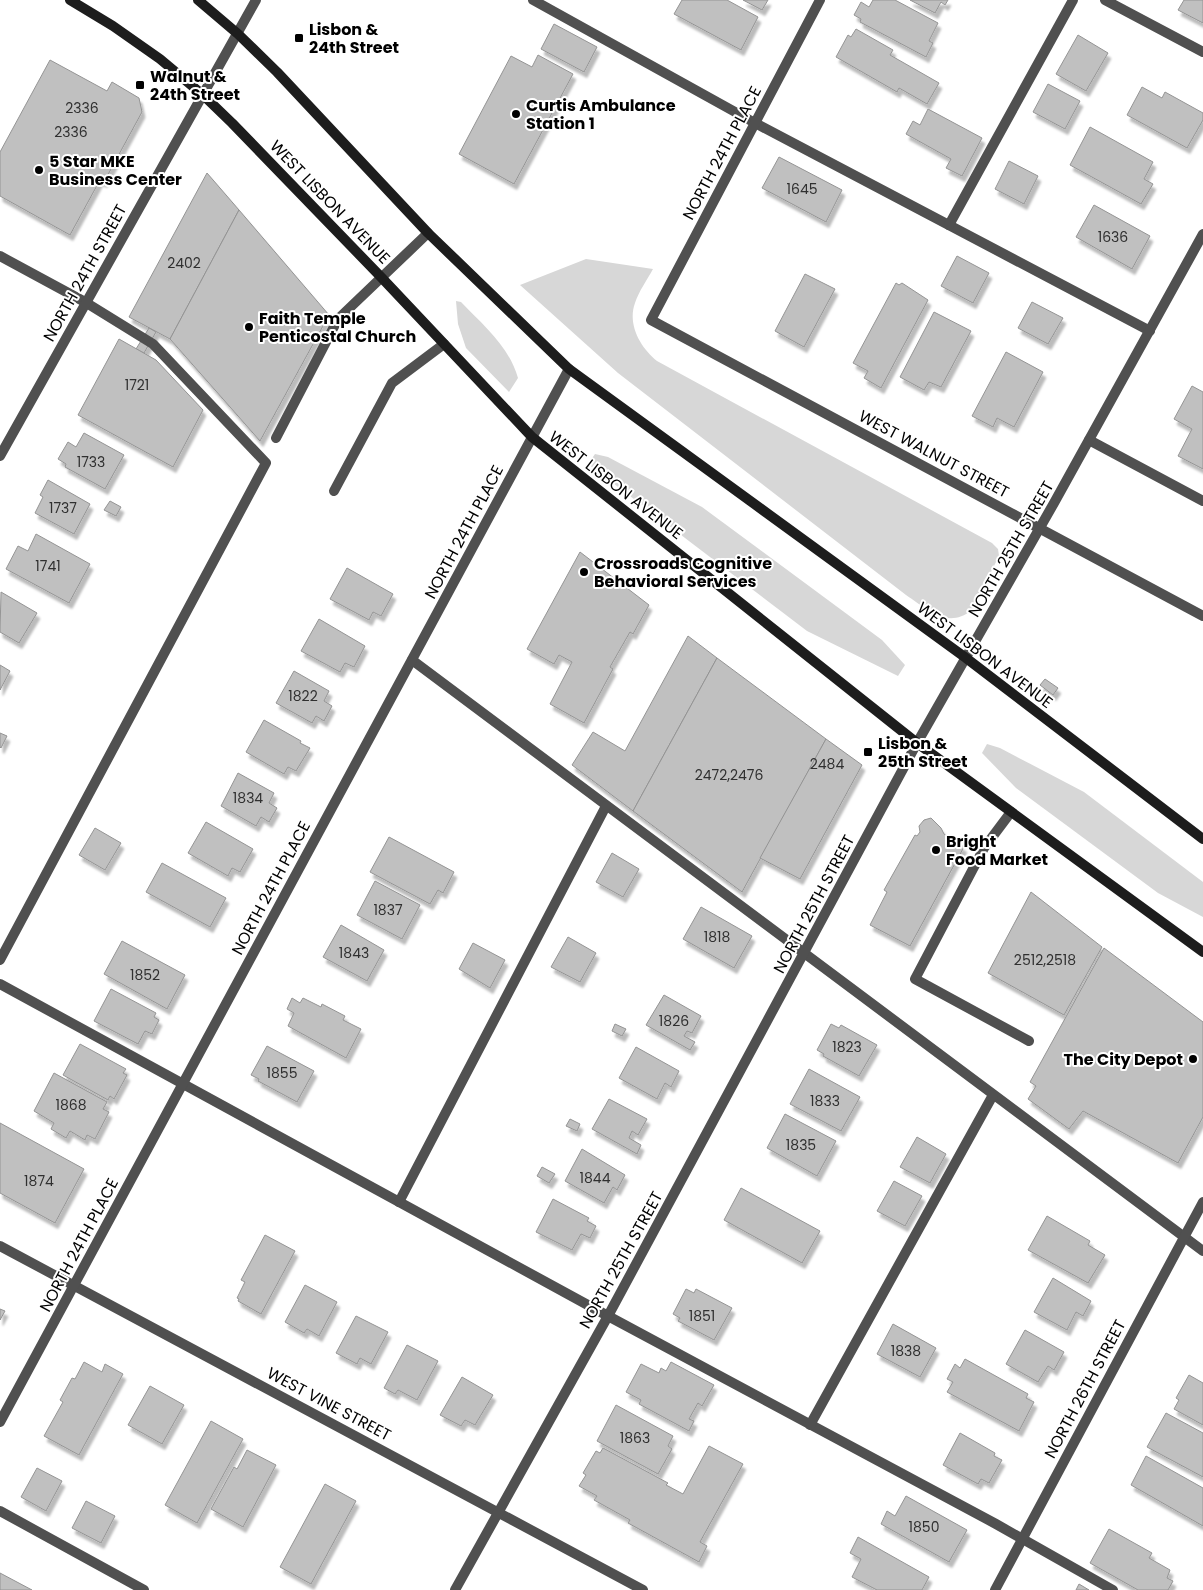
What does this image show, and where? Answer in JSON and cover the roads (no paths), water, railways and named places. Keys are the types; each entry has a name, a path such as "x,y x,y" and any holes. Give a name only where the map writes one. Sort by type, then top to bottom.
{"main road":[{"path":"70,0 113,26 160,59 203,95"},
{"path":"198,0 238,34"},
{"name":"WEST LISBON AVENUE","path":"238,34 277,72 428,233 569,369 966,658 1203,838"},
{"name":"WEST LISBON AVENUE","path":"203,95 382,277 532,437 917,743 1203,952"}],"street":[{"name":"NORTH 24TH STREET","path":"0,456 256,0"},
{"path":"533,0 755,123 1150,331"},
{"name":"NORTH 24TH PLACE","path":"651,320 820,0"},
{"path":"949,225 1073,0"},
{"path":"1105,0 1203,52"},
{"path":"276,438 338,319 428,233"},
{"name":"NORTH 25TH STREET","path":"456,1590 608,1316 917,743 1040,528 1203,234"},
{"path":"0,256 85,302 153,344 266,463 0,960"},
{"name":"WEST WALNUT STREET","path":"651,320 1203,616"},
{"path":"334,491 392,383 444,344"},
{"name":"NORTH 24TH PLACE","path":"0,1422 569,369"},
{"path":"1089,440 1203,501"},
{"path":"412,660 1203,1251"},
{"path":"399,1202 606,806"},
{"path":"1011,812 984,848 915,980 1029,1041"},
{"path":"0,984 608,1316 1022,1538 1112,1590"},
{"path":"810,1425 993,1095"},
{"name":"NORTH 26TH STREET","path":"994,1590 1203,1202"},
{"name":"WEST VINE STREET","path":"0,1246 499,1511 643,1590"},
{"path":"0,1511 144,1590"}],"place":[{"name":"Lisbon & 24th Street","path":"299,38"},
{"name":"Walnut & 24th Street","path":"140,85"},
{"name":"Curtis Ambulance Station 1","path":"516,114"},
{"name":"5 Star MKE Business Center","path":"39,170"},
{"name":"Faith Temple Penticostal Church","path":"249,327"},
{"name":"Crossroads Cognitive Behavioral Services","path":"584,572"},
{"name":"Lisbon & 25th Street","path":"868,752"},
{"name":"Bright Food Market","path":"936,850"},
{"name":"The City Depot","path":"1193,1059"}]}
